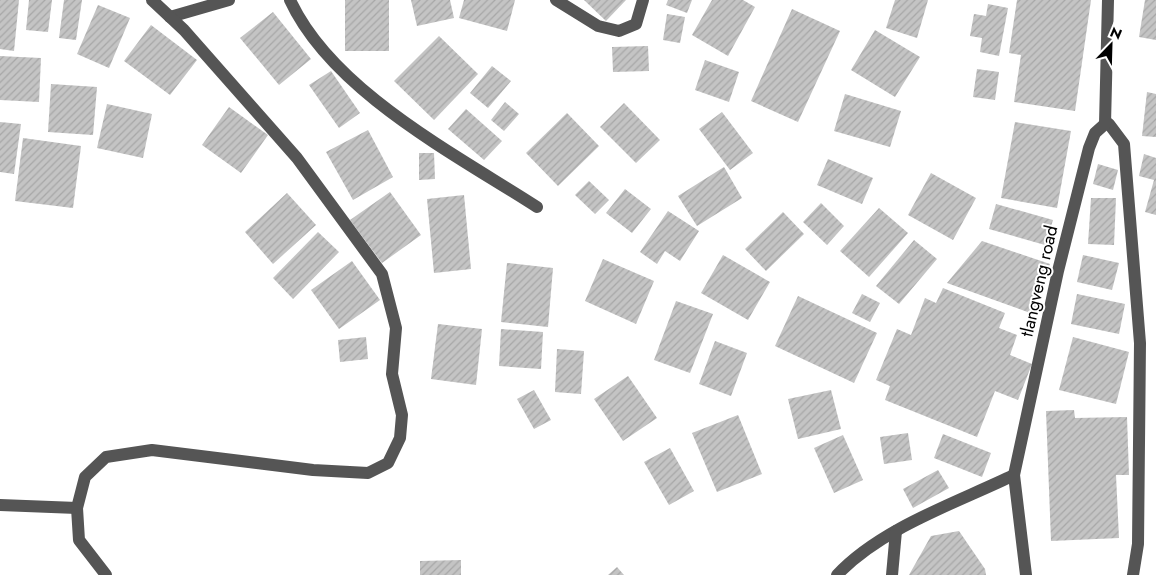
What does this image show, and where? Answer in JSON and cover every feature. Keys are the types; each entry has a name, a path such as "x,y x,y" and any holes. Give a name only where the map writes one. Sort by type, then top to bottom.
{"street":[{"path":"106,575 79,540 77,508 85,476 106,456 152,450 313,470 368,473 388,463 400,438 402,415 392,374 396,328 382,274 297,158 170,17 152,0"},
{"path":"170,17 229,0"},
{"path":"290,0 326,53 378,104 537,207"},
{"path":"556,0 598,26 618,31 636,24 644,0"},
{"path":"1108,0 1106,124 1116,129 1124,144 1140,342 1138,544 1133,575"},
{"name":"tlangveng road","path":"1026,575 1014,476 1058,271 1089,148 1095,133 1106,124"},
{"path":"837,575 866,550 896,531 1014,476"},
{"path":"0,505 77,508"},
{"path":"892,575 896,531"}],"building":[{"path":"0,0 19,0 14,51 0,49"},
{"path":"29,0 52,0 48,32 26,30"},
{"path":"64,0 82,0 76,40 59,38"},
{"path":"345,0 389,0 389,51 345,51"},
{"path":"411,0 450,0 454,18 417,26"},
{"path":"464,0 515,0 507,31 459,18"},
{"path":"584,0 626,0 606,21"},
{"path":"668,0 692,0 687,13 666,5"},
{"path":"712,0 743,0 755,7 728,56 692,35"},
{"path":"895,0 928,0 917,38 886,28"},
{"path":"1017,0 1091,0 1075,111 1014,102 1021,55 1009,53"},
{"path":"1145,0 1156,0 1156,40 1139,37"},
{"path":"988,4 1008,8 999,56 980,52 982,38 970,36 974,14 986,16"},
{"path":"98,5 130,18 109,68 77,54"},
{"path":"792,9 840,31 798,122 751,101"},
{"path":"273,12 311,59 279,85 240,38"},
{"path":"667,14 685,17 680,43 663,40"},
{"path":"151,25 197,60 170,95 124,61"},
{"path":"875,30 920,57 895,97 851,70"},
{"path":"439,36 478,74 434,120 394,81"},
{"path":"648,46 649,71 613,72 612,47"},
{"path":"0,56 41,58 39,102 0,100"},
{"path":"705,60 739,72 729,102 695,90"},
{"path":"492,66 511,81 488,108 470,93"},
{"path":"977,69 999,72 995,100 973,97"},
{"path":"331,71 360,113 339,128 309,85"},
{"path":"51,84 97,87 93,135 48,132"},
{"path":"1147,92 1156,94 1156,137 1142,136"},
{"path":"845,94 901,111 890,147 834,131"},
{"path":"505,102 519,114 504,131 491,120"},
{"path":"624,103 660,140 636,163 600,127"},
{"path":"107,104 152,114 143,158 97,148"},
{"path":"229,107 268,135 241,173 202,145"},
{"path":"466,109 502,141 484,160 448,129"},
{"path":"722,112 753,153 730,170 699,129"},
{"path":"567,113 599,146 558,186 526,153"},
{"path":"0,122 21,124 14,174 0,172"},
{"path":"1015,122 1071,131 1057,208 1001,198"},
{"path":"368,130 393,177 353,200 326,152"},
{"path":"23,138 81,146 73,208 15,201"},
{"path":"419,153 434,153 435,179 419,180"},
{"path":"1144,154 1156,158 1156,215 1145,212 1154,180 1139,176"},
{"path":"828,159 873,178 862,204 817,185"},
{"path":"1098,164 1118,170 1113,190 1093,184"},
{"path":"724,167 742,198 697,226 678,196"},
{"path":"931,173 976,198 953,240 908,215"},
{"path":"589,181 609,200 595,214 575,195"},
{"path":"625,189 651,209 632,233 606,213"},
{"path":"390,192 421,235 382,263 350,220"},
{"path":"287,193 316,225 273,264 245,232"},
{"path":"464,195 471,269 434,273 427,199"},
{"path":"1091,198 1116,198 1114,245 1088,244"},
{"path":"821,203 844,226 827,245 803,222"},
{"path":"996,204 1053,220 1045,245 989,229"},
{"path":"879,208 908,233 869,277 840,251"},
{"path":"668,211 699,231 680,261 665,251 657,264 640,252"},
{"path":"783,212 804,234 766,271 745,249"},
{"path":"318,232 339,252 293,299 273,278"},
{"path":"914,240 937,259 899,304 876,286"},
{"path":"982,241 1050,264 1033,314 947,283"},
{"path":"723,255 770,282 748,320 701,293"},
{"path":"1083,255 1119,263 1112,290 1077,282"},
{"path":"603,259 654,281 636,324 585,301"},
{"path":"352,261 380,300 339,329 311,290"},
{"path":"507,263 553,268 548,327 501,322"},
{"path":"943,288 1005,313 999,328 1017,335 1010,355 1032,364 1018,400 995,391 977,437 885,400 890,386 876,380 897,329 911,335 925,298 936,303"},
{"path":"862,294 880,303 870,322 852,313"},
{"path":"1077,294 1125,304 1119,334 1071,324"},
{"path":"798,296 877,333 854,383 775,346"},
{"path":"676,301 713,314 690,373 654,360"},
{"path":"438,324 482,329 476,385 431,379"},
{"path":"501,329 543,332 541,369 499,366"},
{"path":"366,337 368,359 340,362 338,340"},
{"path":"1073,337 1129,352 1116,404 1059,390"},
{"path":"715,341 747,353 731,396 699,384"},
{"path":"557,349 584,351 581,394 555,392"},
{"path":"628,376 657,418 623,441 594,399"},
{"path":"534,390 551,420 534,429 517,399"},
{"path":"831,390 841,429 798,439 788,399"},
{"path":"1074,410 1075,418 1127,417 1129,475 1116,475 1119,538 1051,541 1046,411"},
{"path":"738,415 762,474 717,492 692,433"},
{"path":"908,433 912,460 884,464 880,437"},
{"path":"943,434 991,453 982,477 934,458"},
{"path":"843,435 863,480 834,493 814,448"},
{"path":"670,448 694,491 669,505 644,462"},
{"path":"938,470 949,488 913,508 903,489"},
{"path":"959,531 985,569 986,575 909,575 931,536"},
{"path":"461,560 461,575 420,575 420,561"},
{"path":"617,567 624,575 608,575"}]}
